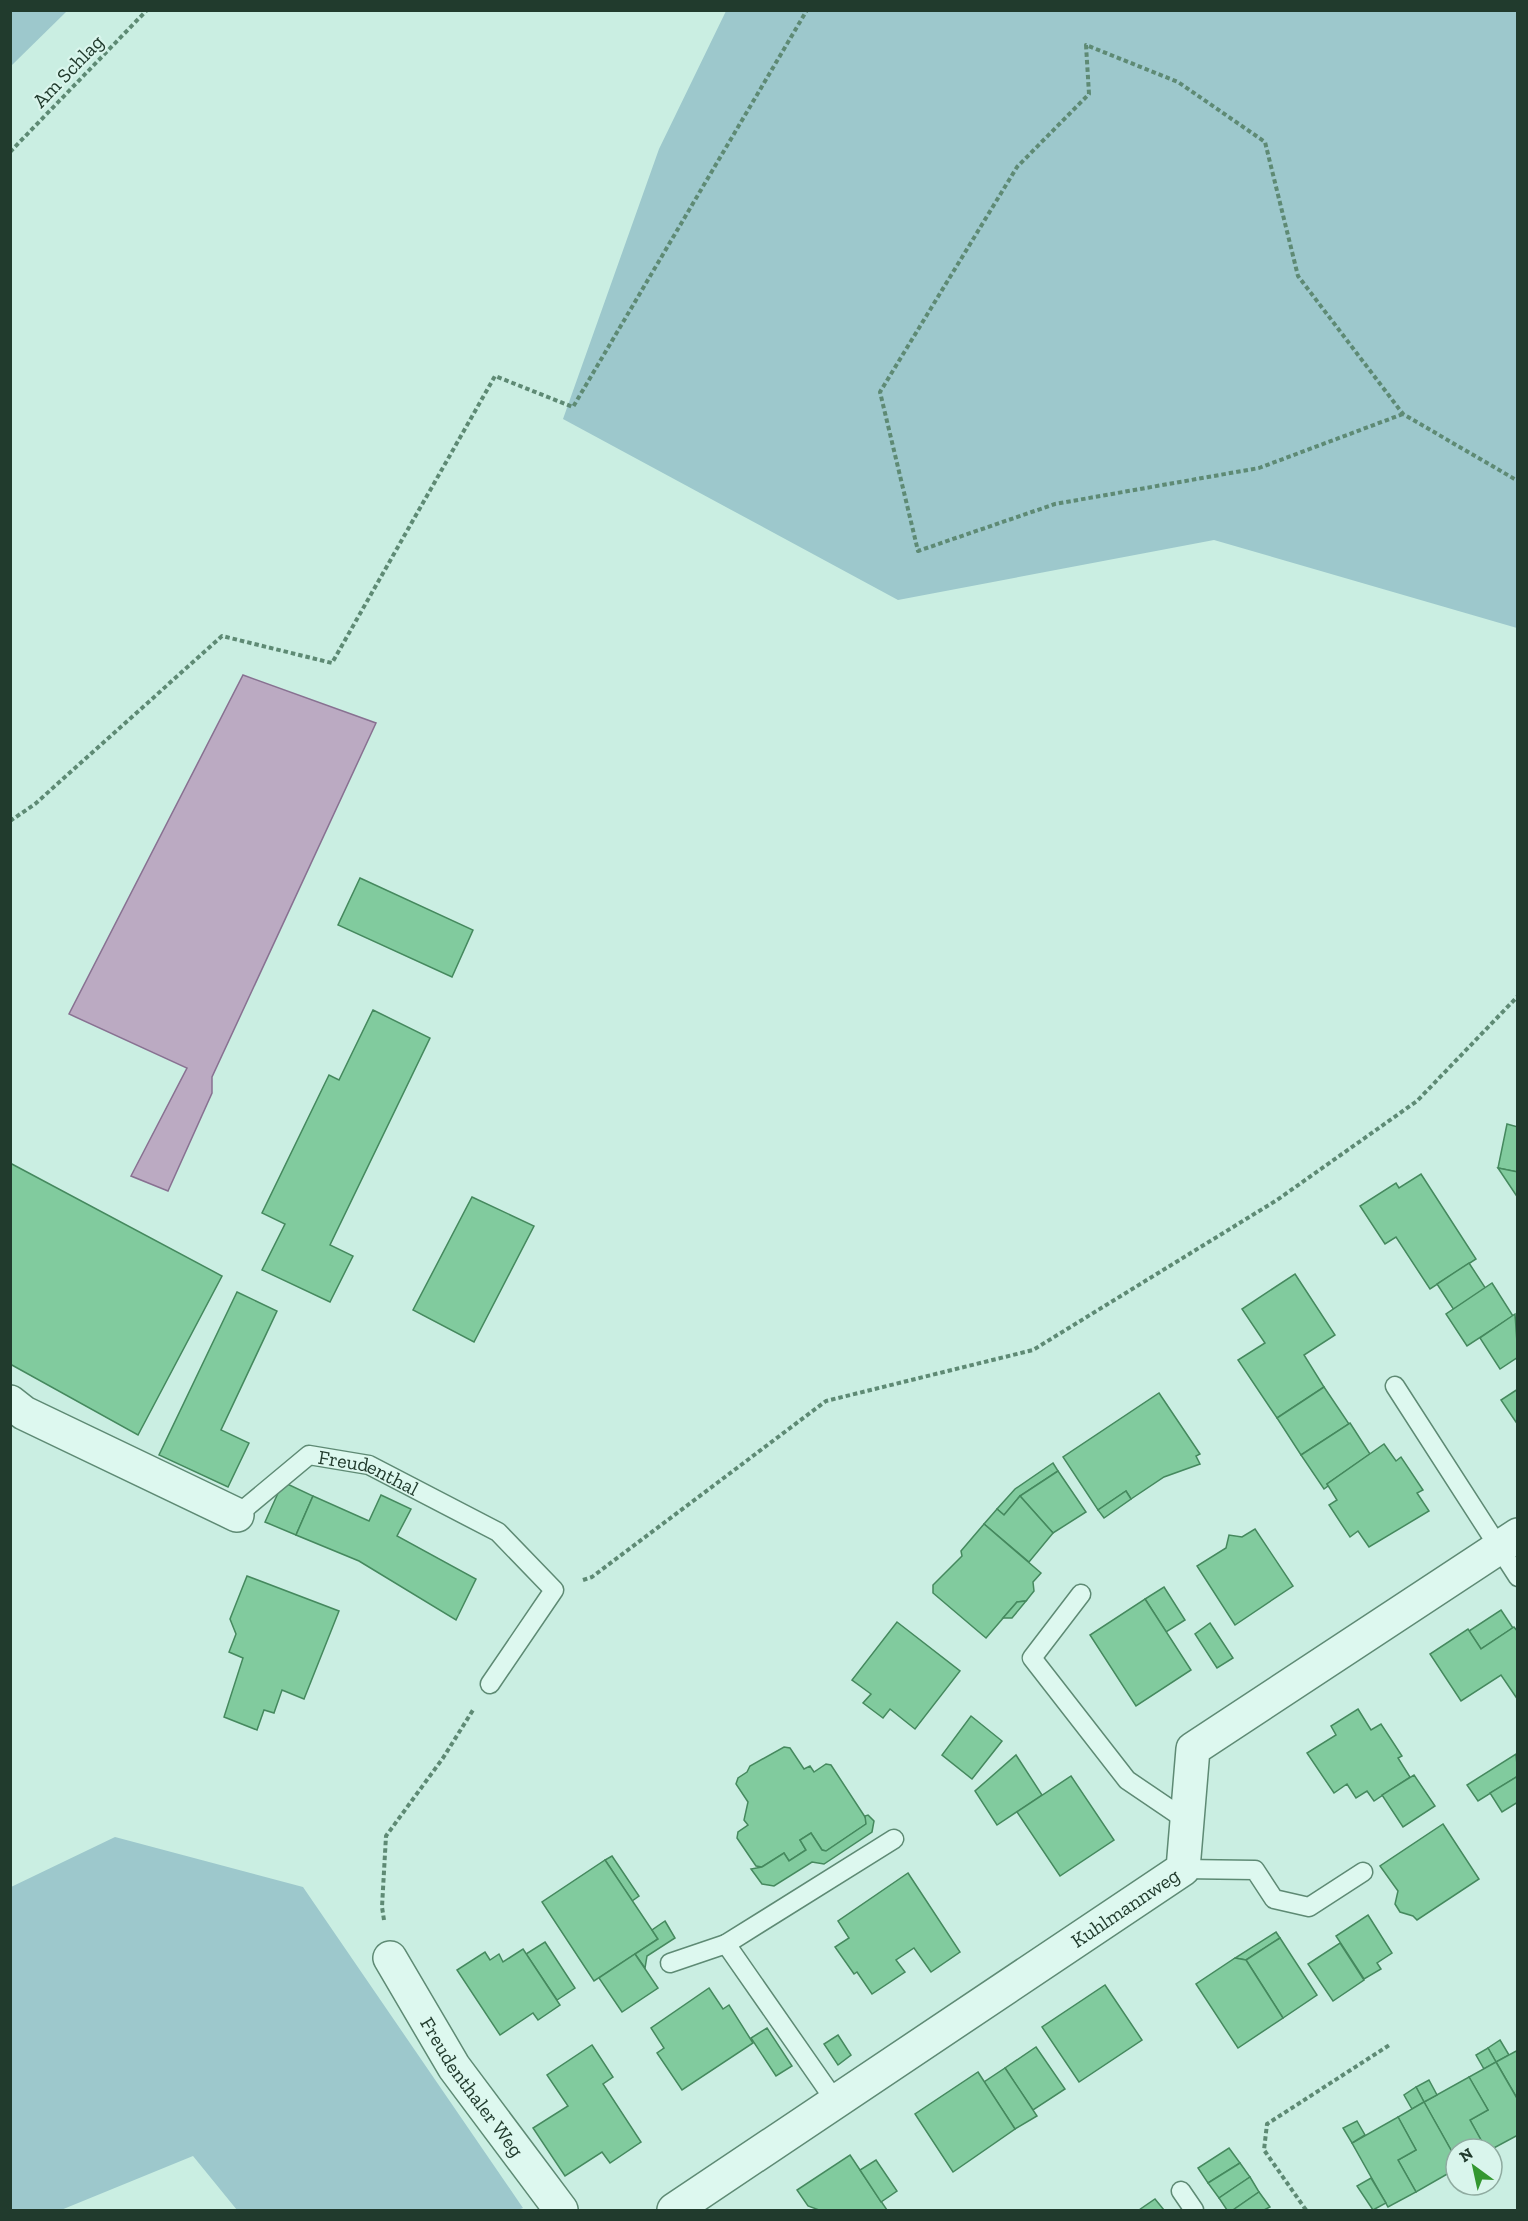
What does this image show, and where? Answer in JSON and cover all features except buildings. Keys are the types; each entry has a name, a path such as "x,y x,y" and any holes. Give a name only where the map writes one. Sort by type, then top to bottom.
{"street":[{"name":"Freudenthal","path":"10,1402 24,1413 237,1515"},
{"name":"Kuhlmannweg","path":"674,2211 1184,1869 1193,1749 1508,1542"},
{"name":"Freudenthaler Weg","path":"390,1958 454,2067 561,2211"}],"lane":[{"path":"1395,1386 1508,1542 1518,1577"},
{"name":"Freudenthal","path":"237,1515 309,1455 369,1466 498,1532 554,1590"},
{"path":"490,1684 554,1590"},
{"path":"1081,1594 1032,1658 1127,1780 1186,1820"},
{"path":"670,1963 726,1944 894,1839"},
{"path":"1184,1869 1255,1870 1274,1899 1309,1907 1364,1872"},
{"path":"726,1944 836,2103"},
{"path":"1181,2192 1194,2211"}],"path":[{"name":"Am Schlag","path":"10,152 147,10"},
{"path":"10,821 35,804 222,636 332,663 495,376 573,407 807,10"},
{"path":"1403,414 1259,468 1055,504 918,551 880,392 1017,167 1089,94 1086,45 1178,82 1265,142 1298,276 1403,414 1518,481"},
{"path":"554,1590 592,1577 826,1401 1033,1350 1267,1206 1417,1101 1518,996"},
{"path":"390,1958 382,1907 386,1836 443,1758 490,1684"},
{"path":"1306,2211 1263,2151 1267,2124 1390,2044"}],"shaded area":[{"path":"11,10 67,10 67,11 11,66"},
{"path":"726,11 1517,11 1517,628 1214,540 898,600 563,419 659,149"},
{"path":"243,675 376,723 212,1077 212,1093 168,1191 131,1176 187,1068 69,1014"},
{"path":"115,1837 303,1887 523,2208 518,2210 237,2210 193,2156 61,2210 11,2210 11,1887"}]}
